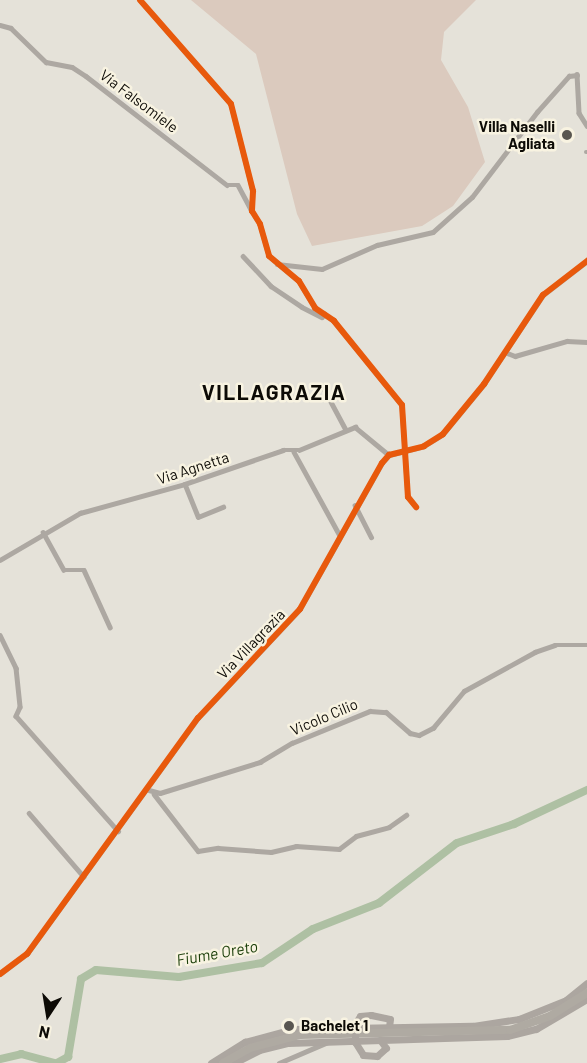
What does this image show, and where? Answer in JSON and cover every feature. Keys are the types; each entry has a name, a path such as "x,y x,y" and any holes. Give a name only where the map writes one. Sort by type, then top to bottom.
{"main road":[{"path":"211,1063 245,1042 276,1031 474,1026 519,1019 566,1000 587,983"},
{"path":"223,1063 250,1048 300,1035 510,1030 550,1016 587,993"},
{"path":"234,1063 278,1045 328,1039 380,1040 507,1036 536,1029 587,999"},
{"path":"380,1040 386,1048 377,1056 363,1055 355,1042 355,1024 360,1016 371,1015 390,1019 389,1027"}],"street":[{"path":"140,0 231,104 253,191 252,211 260,224 268,256 299,281 315,308 324,314 398,397 404,414 408,497 416,507"},
{"name":"Via Falsomiele","path":"0,25 11,28 46,62 72,67 86,76 227,185 238,185 252,211"},
{"path":"277,264 322,268 377,245 433,232 472,197 525,126 569,76 577,73 579,113 587,126"},
{"path":"243,256 271,286 302,308 322,317 324,314"},
{"path":"322,385 346,430 357,428 389,455 429,444 443,434 505,352 543,295 587,261"},
{"path":"505,352 515,356 567,341 587,342"},
{"name":"Via Agnetta","path":"0,560 43,532 80,513 185,484 282,450 294,452 346,430"},
{"path":"294,452 339,534"},
{"name":"Via Villagrazia","path":"0,974 27,954 149,790 198,718 300,609 355,505 389,455"},
{"path":"185,484 198,518 223,507"},
{"path":"355,505 371,537"},
{"path":"43,532 64,570 84,570 110,627"},
{"path":"0,635 16,668 20,707 16,716 118,831"},
{"name":"Vicolo Cilio","path":"154,794 260,762 292,744 370,711 386,712 410,733 419,735 434,728 464,692 536,652 555,645 587,645"},
{"path":"149,790 198,851 218,848 271,852 296,846 339,849 356,836 389,827 406,815"},
{"path":"29,813 84,877"},
{"path":"279,1063 325,1046 328,1039"}],"shaded area":[{"path":"191,0 476,0 444,32 441,60 468,107 485,162 453,206 422,226 312,246 297,214 256,54"}],"waterway":[{"name":"Fiume Oreto","path":"57,1063 68,1057 81,979 96,970 179,977 262,963 313,929 379,903 457,843 514,824 587,790"},
{"name":"Fiume Oreto","path":"0,1059 21,1054 55,1063"}],"cycle path":[{"path":"140,0 231,104 253,191 252,211 260,224 269,256 299,281 315,308 334,321 402,405 408,497 416,507"},
{"path":"0,974 27,954 198,718 300,609 382,463 389,455 424,446 443,434 484,384 543,295 587,261"}],"place":[{"name":"Villa Naselli Agliata","path":"567,135"},
{"name":"Bachelet 1","path":"289,1026"}],"district":[{"name":"VILLAGRAZIA","path":"274,392"}]}
